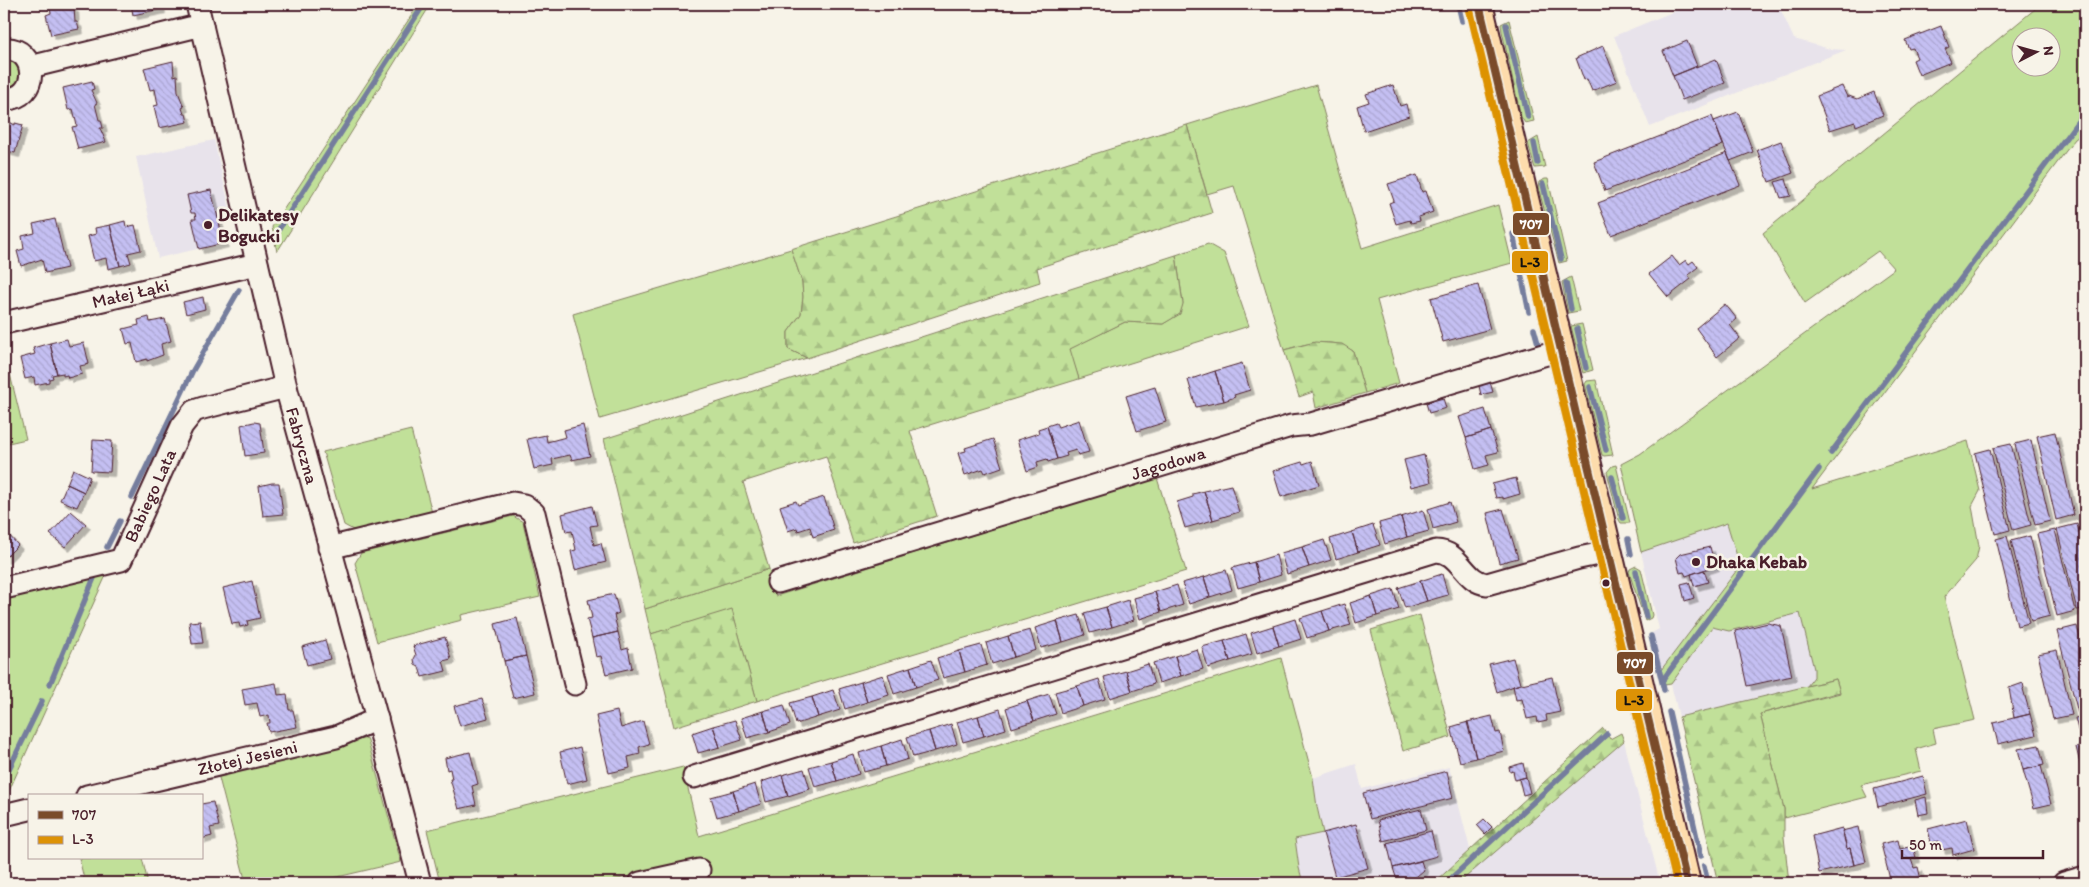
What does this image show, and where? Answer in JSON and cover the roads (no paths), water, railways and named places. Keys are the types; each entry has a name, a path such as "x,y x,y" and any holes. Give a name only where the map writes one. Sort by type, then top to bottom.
{"main road":[{"path":"1479,4 1687,883"}],"street":[{"name":"Fabryczna","path":"197,4 286,387 420,883"},
{"path":"30,67 202,25"},
{"path":"4,49 15,50 22,54 30,67 31,75 27,88 16,97 4,99"},
{"name":"Małej Łąki","path":"4,323 257,264"},
{"name":"Jagodowa","path":"778,582 1291,426 1310,424 1560,350"},
{"name":"Babiego Lata","path":"4,588 121,560 182,426 188,418 194,412 203,408 286,387"},
{"path":"329,548 513,503 524,505 534,514 575,684"},
{"path":"694,777 1436,551 1449,553 1474,580 1487,584 1579,558 1608,552"},
{"name":"Złotej Jesieni","path":"95,794 336,737 377,719"},
{"path":"4,815 28,809"},
{"path":"640,883 698,870"},
{"path":"2064,883 2085,877"}],"waterway":[{"path":"279,229 424,4"},
{"path":"1458,4 1462,21"},
{"path":"1506,25 1528,117"},
{"path":"1831,453 2085,112"},
{"path":"1534,143 1538,163"},
{"path":"1543,184 1561,259"},
{"path":"1513,234 1529,312"},
{"path":"1566,283 1571,309"},
{"path":"132,497 192,372 239,290"},
{"path":"1534,329 1539,347"},
{"path":"1577,329 1586,368"},
{"path":"1590,387 1606,450"},
{"path":"1662,681 1819,469"},
{"path":"1612,477 1623,518"},
{"path":"107,547 120,521"},
{"path":"1628,539 1631,554"},
{"path":"1636,571 1646,617"},
{"path":"50,684 94,578"},
{"path":"1651,636 1664,690"},
{"path":"4,779 42,701"},
{"path":"1669,712 1701,856"},
{"path":"1446,883 1607,734"},
{"path":"1704,866 1708,883"}],"place":[{"name":"Delikatesy Bogucki","path":"208,225"},
{"name":"Dhaka Kebab","path":"1696,562"}]}
